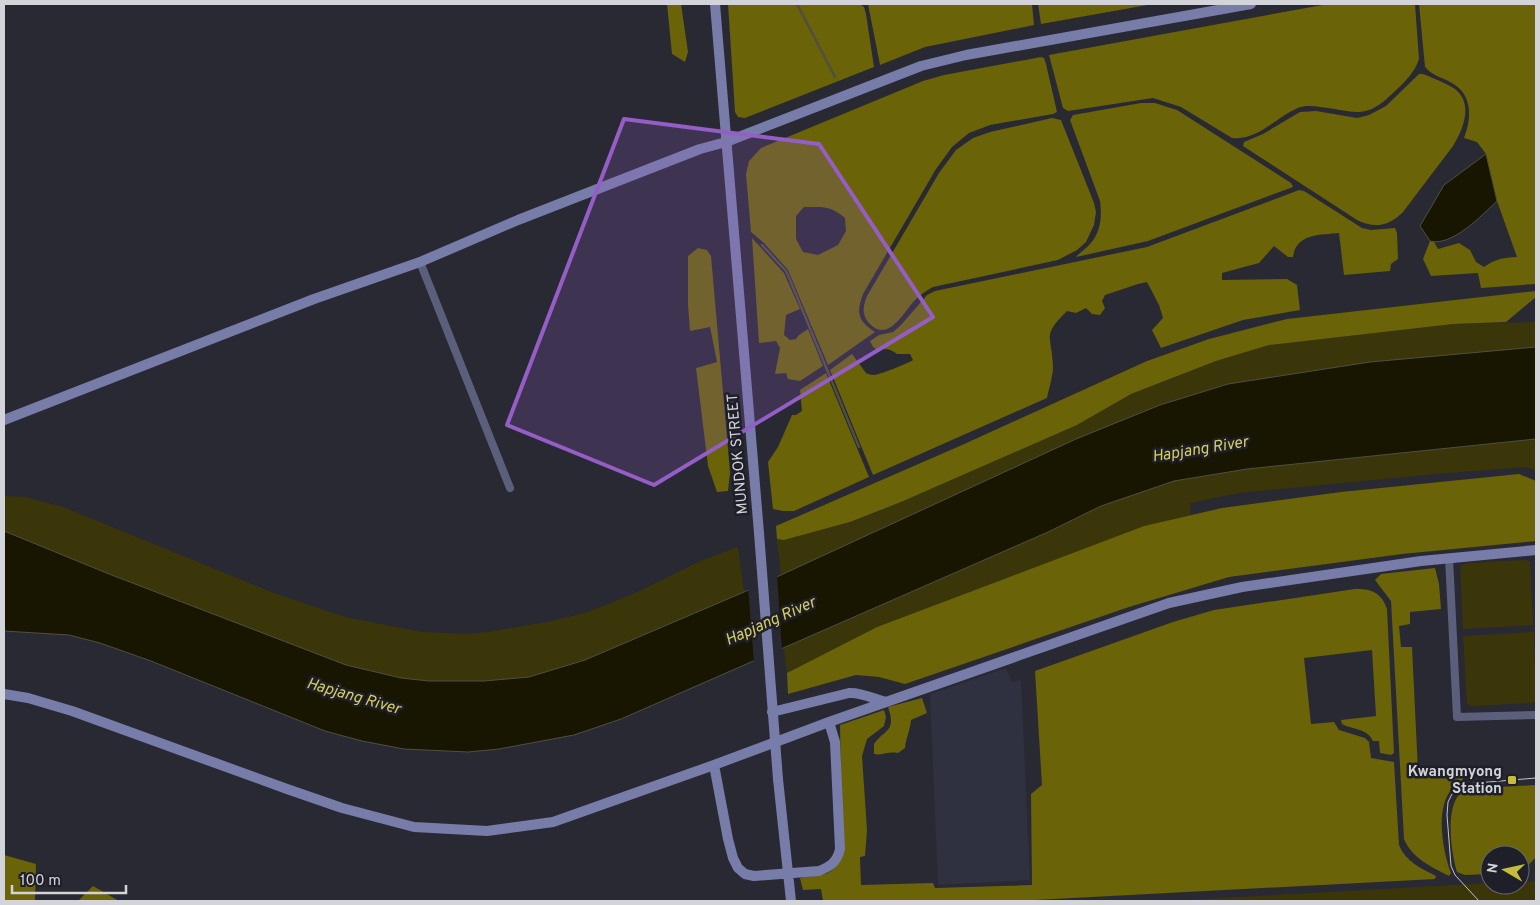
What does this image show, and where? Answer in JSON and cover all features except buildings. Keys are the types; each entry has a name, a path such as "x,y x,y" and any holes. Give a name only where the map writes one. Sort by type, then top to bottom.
{"street":[{"name":"MUNDOK STREET","path":"716,4 772,712 791,901"},
{"path":"1208,4 1217,10"},
{"path":"4,420 314,299 420,262 528,216 921,66 966,55 1251,4"},
{"path":"420,262 510,488"},
{"path":"4,694 28,698 72,710 342,808 414,827 487,831 553,822 829,722 1170,603 1242,587 1448,558 1536,550"},
{"path":"1448,558 1457,717 1536,715"},
{"path":"772,712 858,692 868,698 887,702"},
{"path":"714,765 728,839 738,868 744,874 754,876 787,874 829,867 837,860 840,849 835,742 829,722"}],"highlighted area":[{"path":"624,119 819,144 933,317 654,485 507,425"}],"shaded area":[{"path":"667,4 681,4 688,52 685,62 672,54"},
{"path":"728,4 860,4 864,7 866,14 874,67 745,118 738,117 735,112"},
{"path":"868,4 1032,4 1034,25 925,47 880,65"},
{"path":"1038,4 1153,4 1041,24"},
{"path":"1328,4 1415,4 1419,59 1417,64 1398,89 1384,101 1367,111 1352,112 1303,106 1259,132 1241,138 1232,138 1181,107 1153,98 1068,111 1063,108 1049,55"},
{"path":"1419,4 1536,4 1536,284 1481,288 1478,273 1431,276 1423,259 1430,241 1434,242 1438,249 1459,243 1470,250 1476,262 1484,267 1500,259 1517,257 1497,201 1486,154 1477,142 1464,138 1469,116 1468,102 1461,90 1455,85 1432,73 1425,67"},
{"path":"1041,57 1044,58 1046,64 1057,112 990,125 969,133 952,147 936,169 863,294 859,311 860,316 865,324 875,332 828,365 788,270 764,243 751,232 746,174 749,161 761,148 923,81 944,75","holes":["804,207 830,209 845,218 846,231 838,245 818,255 803,252 796,239 796,216"]},
{"path":"1419,74 1435,79 1455,89 1461,95 1464,102 1465,117 1453,146 1403,212 1387,223 1370,225 1357,220 1243,146 1244,142 1263,134 1300,112 1316,111 1357,118 1369,115 1386,106"},
{"path":"1141,103 1155,103 1177,110 1291,183 1293,187 1148,241 1076,257 1094,239 1100,224 1101,207 1070,120 1073,115"},
{"path":"1052,118 1061,120 1094,203 1096,212 1094,225 1086,242 1077,250 1058,260 933,287 916,299 895,324 889,328 877,329 870,324 865,317 864,310 867,296 939,173 956,150 973,138 990,132"},
{"path":"1299,190 1304,191 1362,228 1371,230 1395,228 1397,233 1398,259 1391,264 1390,271 1344,275 1339,233 1317,235 1304,239 1295,249 1293,257 1288,257 1274,246 1259,263 1222,273 1222,280 1287,279 1297,285 1300,310 1243,320 1161,348 1152,330 1163,318 1159,305 1147,282 1105,295 1102,301 1105,308 1100,315 1092,314 1086,308 1076,313 1067,311 1051,331 1053,371 1047,398 873,475 830,370 852,354 866,373 873,375 913,360 910,354 897,354 885,349 877,350 870,341 879,335 893,332 927,295 935,291 1147,247"},
{"path":"752,238 784,273 800,309 786,315 784,335 790,340 796,339 808,329 823,366 800,381 788,379 786,373 775,374 780,348 776,341 759,343"},
{"path":"698,248 707,250 711,256 730,472 728,491 717,492 708,466 696,368 717,362 710,327 690,331 688,256"},
{"path":"1536,291 1536,297 1506,322 1453,324 1269,345 1216,361 1131,394 1077,425 901,502 850,522 784,540 777,539 776,526 962,445 1147,361 1209,339 1287,319"},
{"path":"1536,322 1536,347 1228,384 1160,405 1076,439 781,575 777,539 784,540 851,522 901,502 1077,425 1131,394 1216,361 1269,345 1453,324"},
{"path":"826,373 869,477 794,511 773,509 768,462 778,447 792,415 802,411 800,390"},
{"path":"1536,439 1536,471 1526,467 1436,474 1239,493 1190,503 1191,515 1144,526 877,627 787,673 784,648 1048,532 1101,506 1174,481 1247,469"},
{"path":"1519,474 1536,481 1536,541 1402,554 1229,577 1129,607 905,684 879,677 856,675 788,694 787,673 877,627 1144,526 1222,508 1341,492"},
{"path":"4,496 25,497 63,507 274,593 345,617 422,632 468,634 488,632 547,622 585,613 633,594 703,560 738,547 744,592 585,660 529,677 484,681 429,681 401,678 346,665 109,574 4,531"},
{"path":"1525,560 1530,562 1533,625 1463,629 1460,566 1466,563"},
{"path":"1435,568 1439,584 1441,609 1410,612 1410,624 1399,626 1401,647 1412,647 1418,771 1463,768 1463,780 1451,790 1443,808 1443,843 1451,873 1449,876 1417,857 1407,846 1404,839 1391,601 1375,580 1381,574"},
{"path":"1355,589 1366,589 1379,595 1387,609 1394,753 1391,755 1380,753 1379,741 1373,741 1363,731 1342,724 1341,720 1376,716 1372,650 1304,658 1311,724 1334,722 1339,730 1365,738 1369,742 1371,758 1394,762 1399,845 1410,860 1436,876 1435,879 1015,901 823,901 821,889 803,890 800,878 821,875 831,871 839,861 842,853 840,725 884,710 886,717 884,726 867,739 862,756 867,830 865,856 860,857 861,885 933,883 935,888 1032,885 1031,794 1042,785 1035,671 1173,622 1214,610"},
{"path":"1534,632 1536,701 1531,703 1472,706 1467,704 1463,636"},
{"path":"1006,668 1012,682 1021,680 1030,880 938,885 930,694"},
{"path":"922,698 927,713 911,720 905,748 898,753 874,754 874,744 890,726 891,721 888,707"},
{"path":"1536,785 1536,857 1530,863 1530,845 1480,845 1480,874 1465,875 1457,872 1451,840 1451,815 1454,804 1459,795 1466,789"},
{"path":"4,855 36,864 35,901 4,901"},
{"path":"1530,881 1536,881 1536,901 1167,901 1480,884 1480,895 1530,895"},
{"path":"93,886 119,901 78,901"}],"water":[{"path":"1486,154 1497,201 1457,235 1439,242 1430,241 1420,226 1444,185"},
{"name":"Hapjang River","path":"1536,347 1536,439 1247,469 1174,481 1101,506 1048,532 621,719 574,735 499,749 468,752 404,749 362,741 325,731 151,661 100,643 69,635 4,631 4,531 109,574 346,665 401,678 429,681 484,681 529,677 585,660 744,592 1076,439 1160,405 1228,384 1370,362"}],"pier":[{"path":"777,574 782,651 754,664 748,587"}],"waterway":[{"path":"797,4 835,77"},
{"path":"762,245 786,271 859,447"}],"tram line":[{"path":"1479,901 1455,875 1451,866 1447,815 1448,802 1452,794 1465,784 1536,778"}],"place":[{"name":"Kwangmyong Station","path":"1512,780"}]}
